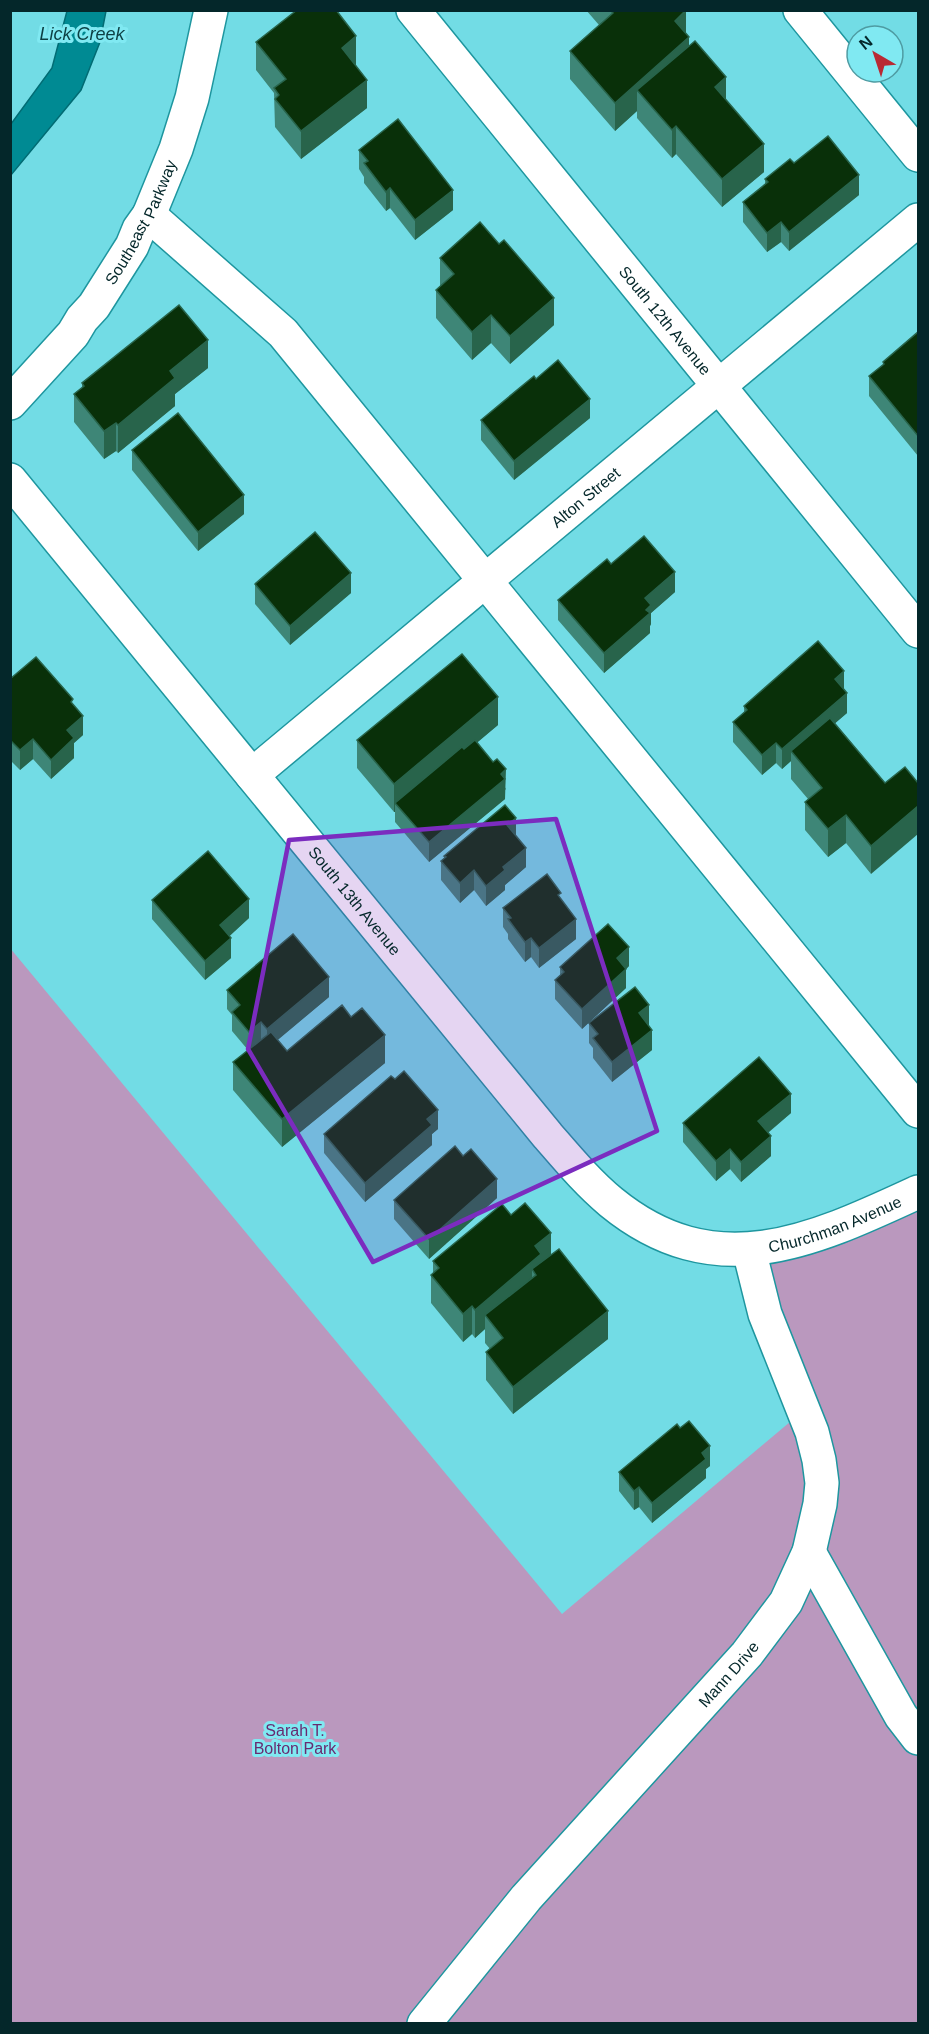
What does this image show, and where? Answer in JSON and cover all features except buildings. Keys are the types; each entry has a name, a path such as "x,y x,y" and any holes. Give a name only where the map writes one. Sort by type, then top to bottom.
{"street":[{"name":"Southeast Parkway","path":"10,403 73,334 82,319 94,306 149,215 186,118 211,10"},
{"name":"South 12th Avenue","path":"413,10 918,631"},
{"path":"800,10 918,155"},
{"path":"149,215 283,333 918,1111"},
{"name":"Alton Street","path":"252,776 918,220"},
{"name":"South 13th Avenue","path":"10,480 548,1136 591,1184 635,1219 669,1237 696,1245 749,1250"},
{"name":"Churchman Avenue","path":"749,1250 790,1244 814,1237 859,1220 918,1192"},
{"name":"Mann Drive","path":"424,2024 526,1898 747,1654 786,1602 809,1552 820,1504 822,1483 819,1460 812,1432 765,1314 749,1250"},
{"path":"809,1552 901,1716 918,1738"}],"highlighted area":[{"path":"556,819 657,1131 373,1262 248,1049 289,840"}],"green space":[{"name":"Sarah T. Bolton Park","path":"10,948 562,1614 803,1411 749,1250 918,1193 918,2023 11,2023"}],"water":[{"name":"Lick Creek","path":"67,11 106,11 100,42 81,90 11,175 11,124 52,68"}]}
